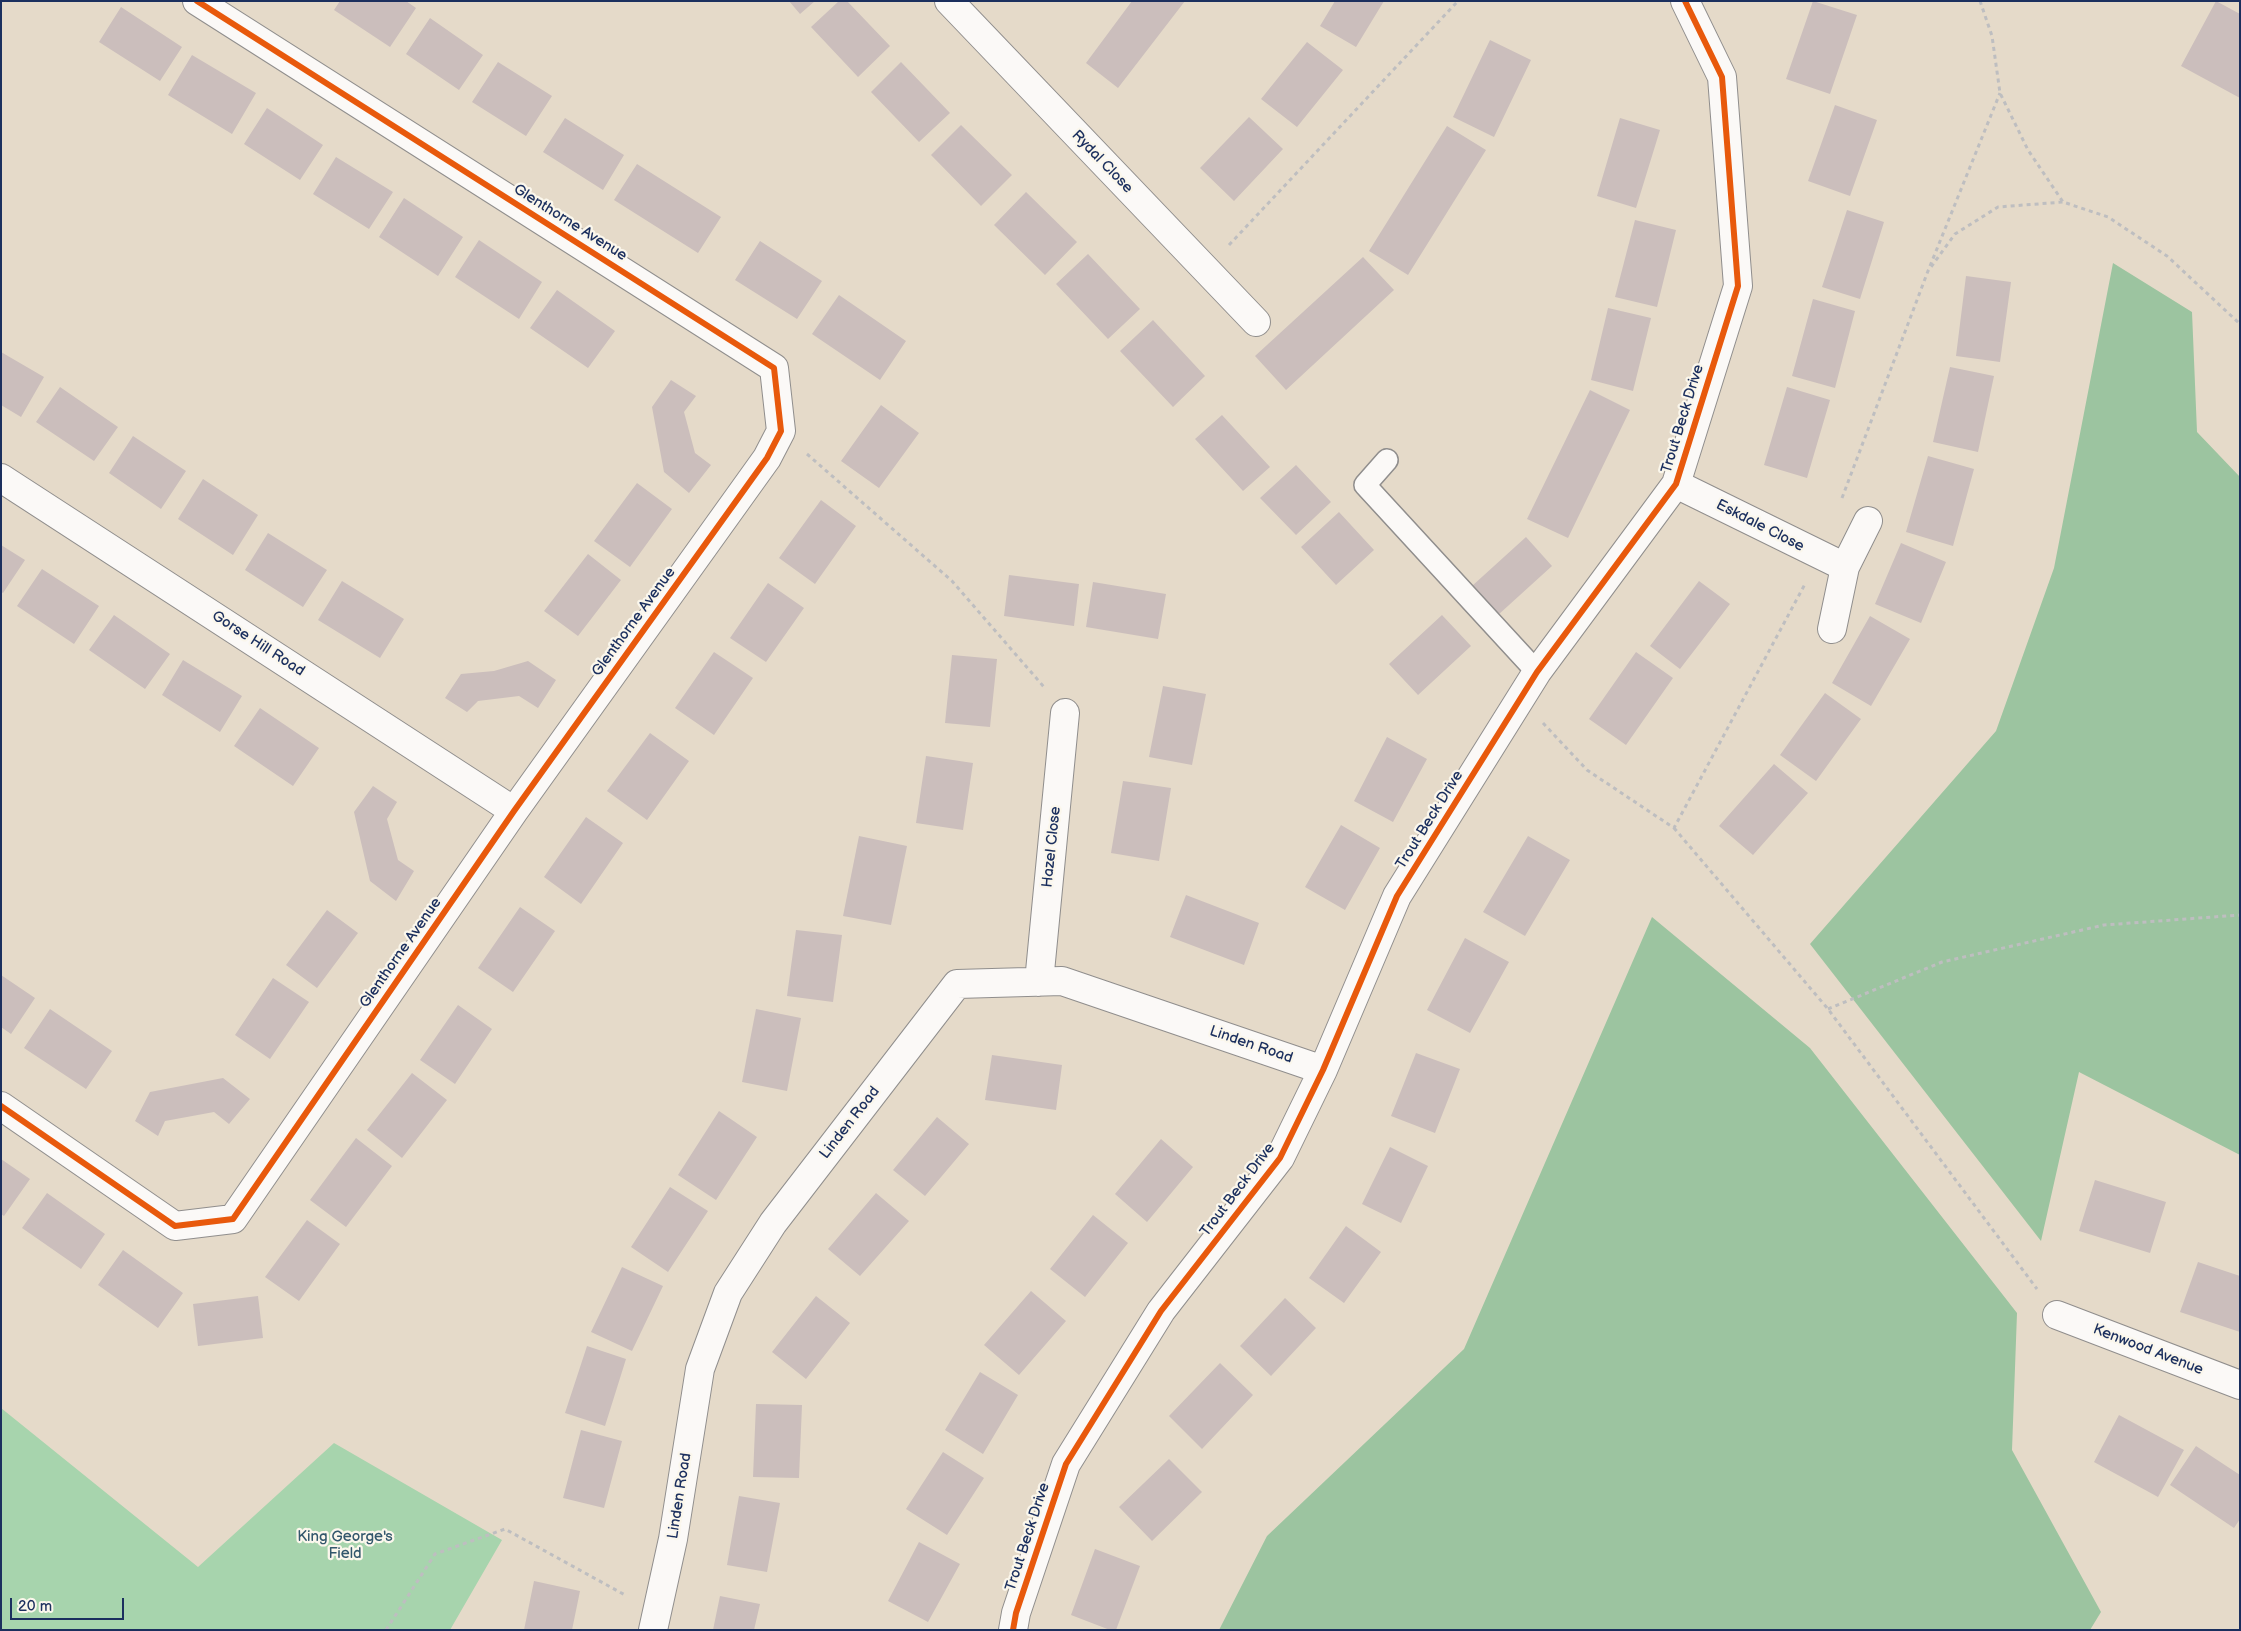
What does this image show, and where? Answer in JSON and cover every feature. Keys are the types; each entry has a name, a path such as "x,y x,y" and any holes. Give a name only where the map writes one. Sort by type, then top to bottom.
{"street":[{"name":"Glenthorne Avenue","path":"1,1106 175,1226 233,1219 514,811 767,458 781,431 774,368 197,1"},
{"name":"Rydal Close","path":"949,1 1256,322"},
{"name":"Trout Beck Drive","path":"1013,1630 1016,1614 1066,1464 1161,1311 1280,1158 1323,1070 1397,896 1537,672 1676,484 1738,286 1722,77 1685,1"},
{"name":"Gorse Hill Road","path":"1,478 514,811"},
{"name":"Eskdale Close","path":"1676,484 1845,567"},
{"path":"1832,629 1845,567 1868,521"},
{"name":"Hazel Close","path":"1039,982 1065,713"},
{"name":"Linden Road","path":"655,1622 673,1539 700,1369 728,1293 774,1223 957,984 1062,981 1323,1070"},
{"name":"Kenwood Avenue","path":"2057,1315 2240,1385"}],"lane":[{"path":"1387,460 1364,485 1537,672"}],"path":[{"path":"1206,270 1458,1"},
{"path":"1980,1 1992,36 2000,93 2028,150 2063,202 2108,217 2167,256 2240,324"},
{"path":"1928,271 2000,93"},
{"path":"781,431 952,580 1065,713"},
{"path":"1674,828 1828,1009 2057,1315"},
{"path":"1828,1009 1942,962 1990,951 2104,925 2240,915"},
{"path":"386,1630 435,1554 505,1529 591,1575 655,1622"}],"green space":[{"path":"2113,263 2192,312 2197,432 2240,477 2240,1155 2079,1072 2041,1241 1810,944 1996,731 2054,568"},
{"path":"1652,917 1810,1048 2017,1313 2012,1450 2101,1612 2090,1630 1219,1630 1267,1536 1464,1349"},
{"name":"King George's Field","path":"1,1408 198,1567 334,1443 502,1540 450,1630 1,1630"}],"building":[{"path":"340,1 406,1 416,8 390,47 334,10"},
{"path":"789,1 815,1 800,14"},
{"path":"839,1 847,1 890,46 858,77 811,27"},
{"path":"1132,1 1185,1 1118,88 1086,63"},
{"path":"1335,1 1384,1 1356,47 1320,26"},
{"path":"1813,1 1857,15 1830,94 1786,79"},
{"path":"2216,1 2240,14 2240,98 2181,66"},
{"path":"121,7 182,47 160,81 99,42"},
{"path":"430,18 483,55 459,90 406,54"},
{"path":"1490,40 1531,60 1494,137 1453,117"},
{"path":"1307,42 1343,70 1297,127 1261,99"},
{"path":"192,55 256,93 232,134 168,95"},
{"path":"498,62 552,96 526,136 472,102"},
{"path":"901,62 950,113 919,142 871,92"},
{"path":"1835,105 1877,120 1850,196 1808,181"},
{"path":"267,108 323,145 300,180 244,144"},
{"path":"1249,117 1283,149 1234,201 1200,168"},
{"path":"565,118 624,155 603,190 543,152"},
{"path":"1620,118 1660,130 1636,208 1597,196"},
{"path":"961,125 1012,175 981,206 931,155"},
{"path":"1447,126 1486,150 1408,275 1369,251"},
{"path":"336,157 393,192 369,229 313,194"},
{"path":"637,164 721,217 698,253 614,200"},
{"path":"1026,192 1077,242 1045,275 994,225"},
{"path":"404,198 463,237 438,276 379,237"},
{"path":"1847,210 1884,222 1860,299 1822,287"},
{"path":"1635,220 1676,230 1657,307 1615,297"},
{"path":"479,240 542,282 519,319 455,277"},
{"path":"760,241 822,281 797,319 735,280"},
{"path":"1088,254 1140,309 1108,339 1056,284"},
{"path":"1363,257 1394,290 1286,390 1255,356"},
{"path":"1966,276 2011,282 2000,362 1956,356"},
{"path":"557,290 615,331 588,368 530,328"},
{"path":"839,295 906,341 880,380 812,334"},
{"path":"1813,299 1855,311 1835,388 1792,376"},
{"path":"1608,308 1651,318 1633,391 1591,380"},
{"path":"1153,320 1205,376 1173,407 1120,351"},
{"path":"1,352 44,377 21,417 1,405"},
{"path":"1950,367 1994,376 1978,452 1933,442"},
{"path":"671,380 696,396 684,412 695,453 711,465 689,493 664,472 652,407"},
{"path":"60,387 118,427 94,461 36,422"},
{"path":"1787,387 1830,400 1807,478 1764,465"},
{"path":"1590,390 1630,410 1568,538 1527,519"},
{"path":"881,405 919,433 879,488 841,461"},
{"path":"1222,415 1270,467 1243,491 1195,439"},
{"path":"133,436 186,471 161,509 109,473"},
{"path":"1928,456 1974,469 1953,546 1906,532"},
{"path":"1296,465 1331,502 1296,535 1260,498"},
{"path":"203,479 258,515 233,555 178,519"},
{"path":"637,483 672,509 630,567 594,541"},
{"path":"821,500 856,526 815,584 779,558"},
{"path":"1339,512 1374,550 1336,585 1301,547"},
{"path":"268,533 327,570 303,607 245,570"},
{"path":"1526,537 1552,566 1498,615 1472,586"},
{"path":"1901,543 1946,562 1921,623 1875,604"},
{"path":"1,545 25,560 3,593 1,592"},
{"path":"588,554 621,580 578,636 544,611"},
{"path":"42,569 99,606 74,644 17,606"},
{"path":"1009,575 1079,584 1074,626 1004,616"},
{"path":"342,581 404,619 380,658 318,620"},
{"path":"1699,581 1730,604 1680,669 1650,646"},
{"path":"1093,582 1166,594 1158,639 1086,627"},
{"path":"768,583 804,608 766,662 730,638"},
{"path":"114,615 170,654 145,689 89,650"},
{"path":"1442,615 1471,646 1418,695 1389,664"},
{"path":"1870,616 1910,639 1871,706 1832,683"},
{"path":"714,652 753,678 714,735 675,708"},
{"path":"1636,652 1673,678 1626,745 1589,719"},
{"path":"952,655 997,659 990,727 945,723"},
{"path":"183,660 242,696 220,732 162,695"},
{"path":"528,661 556,680 538,708 519,696 478,701 467,712 445,698 461,674 494,671"},
{"path":"1163,686 1206,694 1192,765 1149,757"},
{"path":"1825,693 1861,719 1816,781 1780,755"},
{"path":"260,708 319,748 293,786 234,746"},
{"path":"650,733 689,761 647,820 607,791"},
{"path":"1387,737 1427,759 1393,822 1354,801"},
{"path":"926,756 973,763 963,830 916,823"},
{"path":"1774,764 1808,793 1753,855 1719,826"},
{"path":"1123,781 1171,788 1159,861 1111,853"},
{"path":"373,786 397,802 387,819 398,860 414,871 396,901 370,881 354,812"},
{"path":"586,817 623,843 581,904 544,877"},
{"path":"1341,825 1380,848 1345,910 1305,887"},
{"path":"859,836 907,846 891,925 843,916"},
{"path":"1528,836 1570,860 1525,936 1483,912"},
{"path":"1186,895 1259,923 1244,965 1170,937"},
{"path":"520,907 555,931 513,992 478,968"},
{"path":"327,910 358,933 317,988 286,965"},
{"path":"796,930 842,935 833,1002 787,996"},
{"path":"1465,938 1509,962 1470,1033 1427,1010"},
{"path":"1,975 35,998 11,1034 1,1027"},
{"path":"273,978 309,1002 270,1059 235,1035"},
{"path":"458,1005 492,1029 455,1084 420,1060"},
{"path":"50,1009 112,1051 86,1089 24,1048"},
{"path":"756,1009 801,1018 787,1091 742,1082"},
{"path":"1416,1053 1460,1069 1435,1133 1391,1116"},
{"path":"992,1055 1062,1065 1056,1110 985,1100"},
{"path":"412,1073 447,1100 402,1158 367,1130"},
{"path":"223,1078 250,1099 229,1124 214,1112 165,1121 158,1136 135,1121 150,1092"},
{"path":"719,1111 757,1137 716,1200 678,1175"},
{"path":"937,1117 969,1144 925,1196 893,1170"},
{"path":"356,1138 392,1166 346,1227 310,1200"},
{"path":"1161,1139 1193,1167 1147,1222 1115,1194"},
{"path":"1390,1147 1428,1166 1401,1223 1362,1204"},
{"path":"1,1159 30,1179 4,1216 1,1214"},
{"path":"2095,1180 2166,1202 2150,1253 2079,1231"},
{"path":"670,1187 708,1211 668,1272 631,1247"},
{"path":"47,1193 105,1234 81,1269 22,1228"},
{"path":"876,1193 909,1221 860,1276 828,1249"},
{"path":"1093,1215 1128,1243 1085,1297 1050,1269"},
{"path":"307,1220 340,1244 299,1301 265,1277"},
{"path":"1346,1226 1381,1252 1344,1303 1309,1278"},
{"path":"123,1250 183,1293 158,1328 98,1285"},
{"path":"2198,1262 2240,1276 2240,1332 2180,1312"},
{"path":"622,1267 663,1286 632,1351 591,1332"},
{"path":"1031,1291 1066,1321 1019,1375 984,1345"},
{"path":"258,1296 263,1338 198,1346 193,1304"},
{"path":"816,1296 850,1323 806,1379 772,1352"},
{"path":"1285,1298 1316,1328 1271,1376 1240,1346"},
{"path":"587,1346 626,1359 605,1426 565,1413"},
{"path":"1220,1363 1253,1395 1202,1449 1169,1416"},
{"path":"980,1372 1018,1395 983,1454 945,1430"},
{"path":"756,1404 802,1405 799,1478 753,1477"},
{"path":"2119,1415 2184,1450 2158,1497 2094,1462"},
{"path":"581,1430 622,1441 604,1508 563,1498"},
{"path":"2196,1446 2240,1475 2240,1519 2234,1528 2170,1485"},
{"path":"943,1452 984,1478 947,1535 906,1509"},
{"path":"1169,1459 1202,1492 1152,1541 1119,1507"},
{"path":"739,1496 780,1503 767,1572 727,1565"},
{"path":"919,1542 960,1564 928,1622 888,1601"},
{"path":"1095,1549 1140,1566 1116,1630 1110,1630 1071,1615"},
{"path":"534,1581 580,1591 572,1630 524,1630"},
{"path":"720,1596 760,1604 754,1630 713,1630"}],"cycle path":[{"path":"1,1106 175,1226 233,1219 514,811 767,458 781,431 774,368 197,1"},
{"path":"1013,1630 1016,1613 1066,1464 1161,1311 1280,1158 1323,1070 1397,896 1537,672 1676,484 1738,286 1722,77 1685,1"}]}
